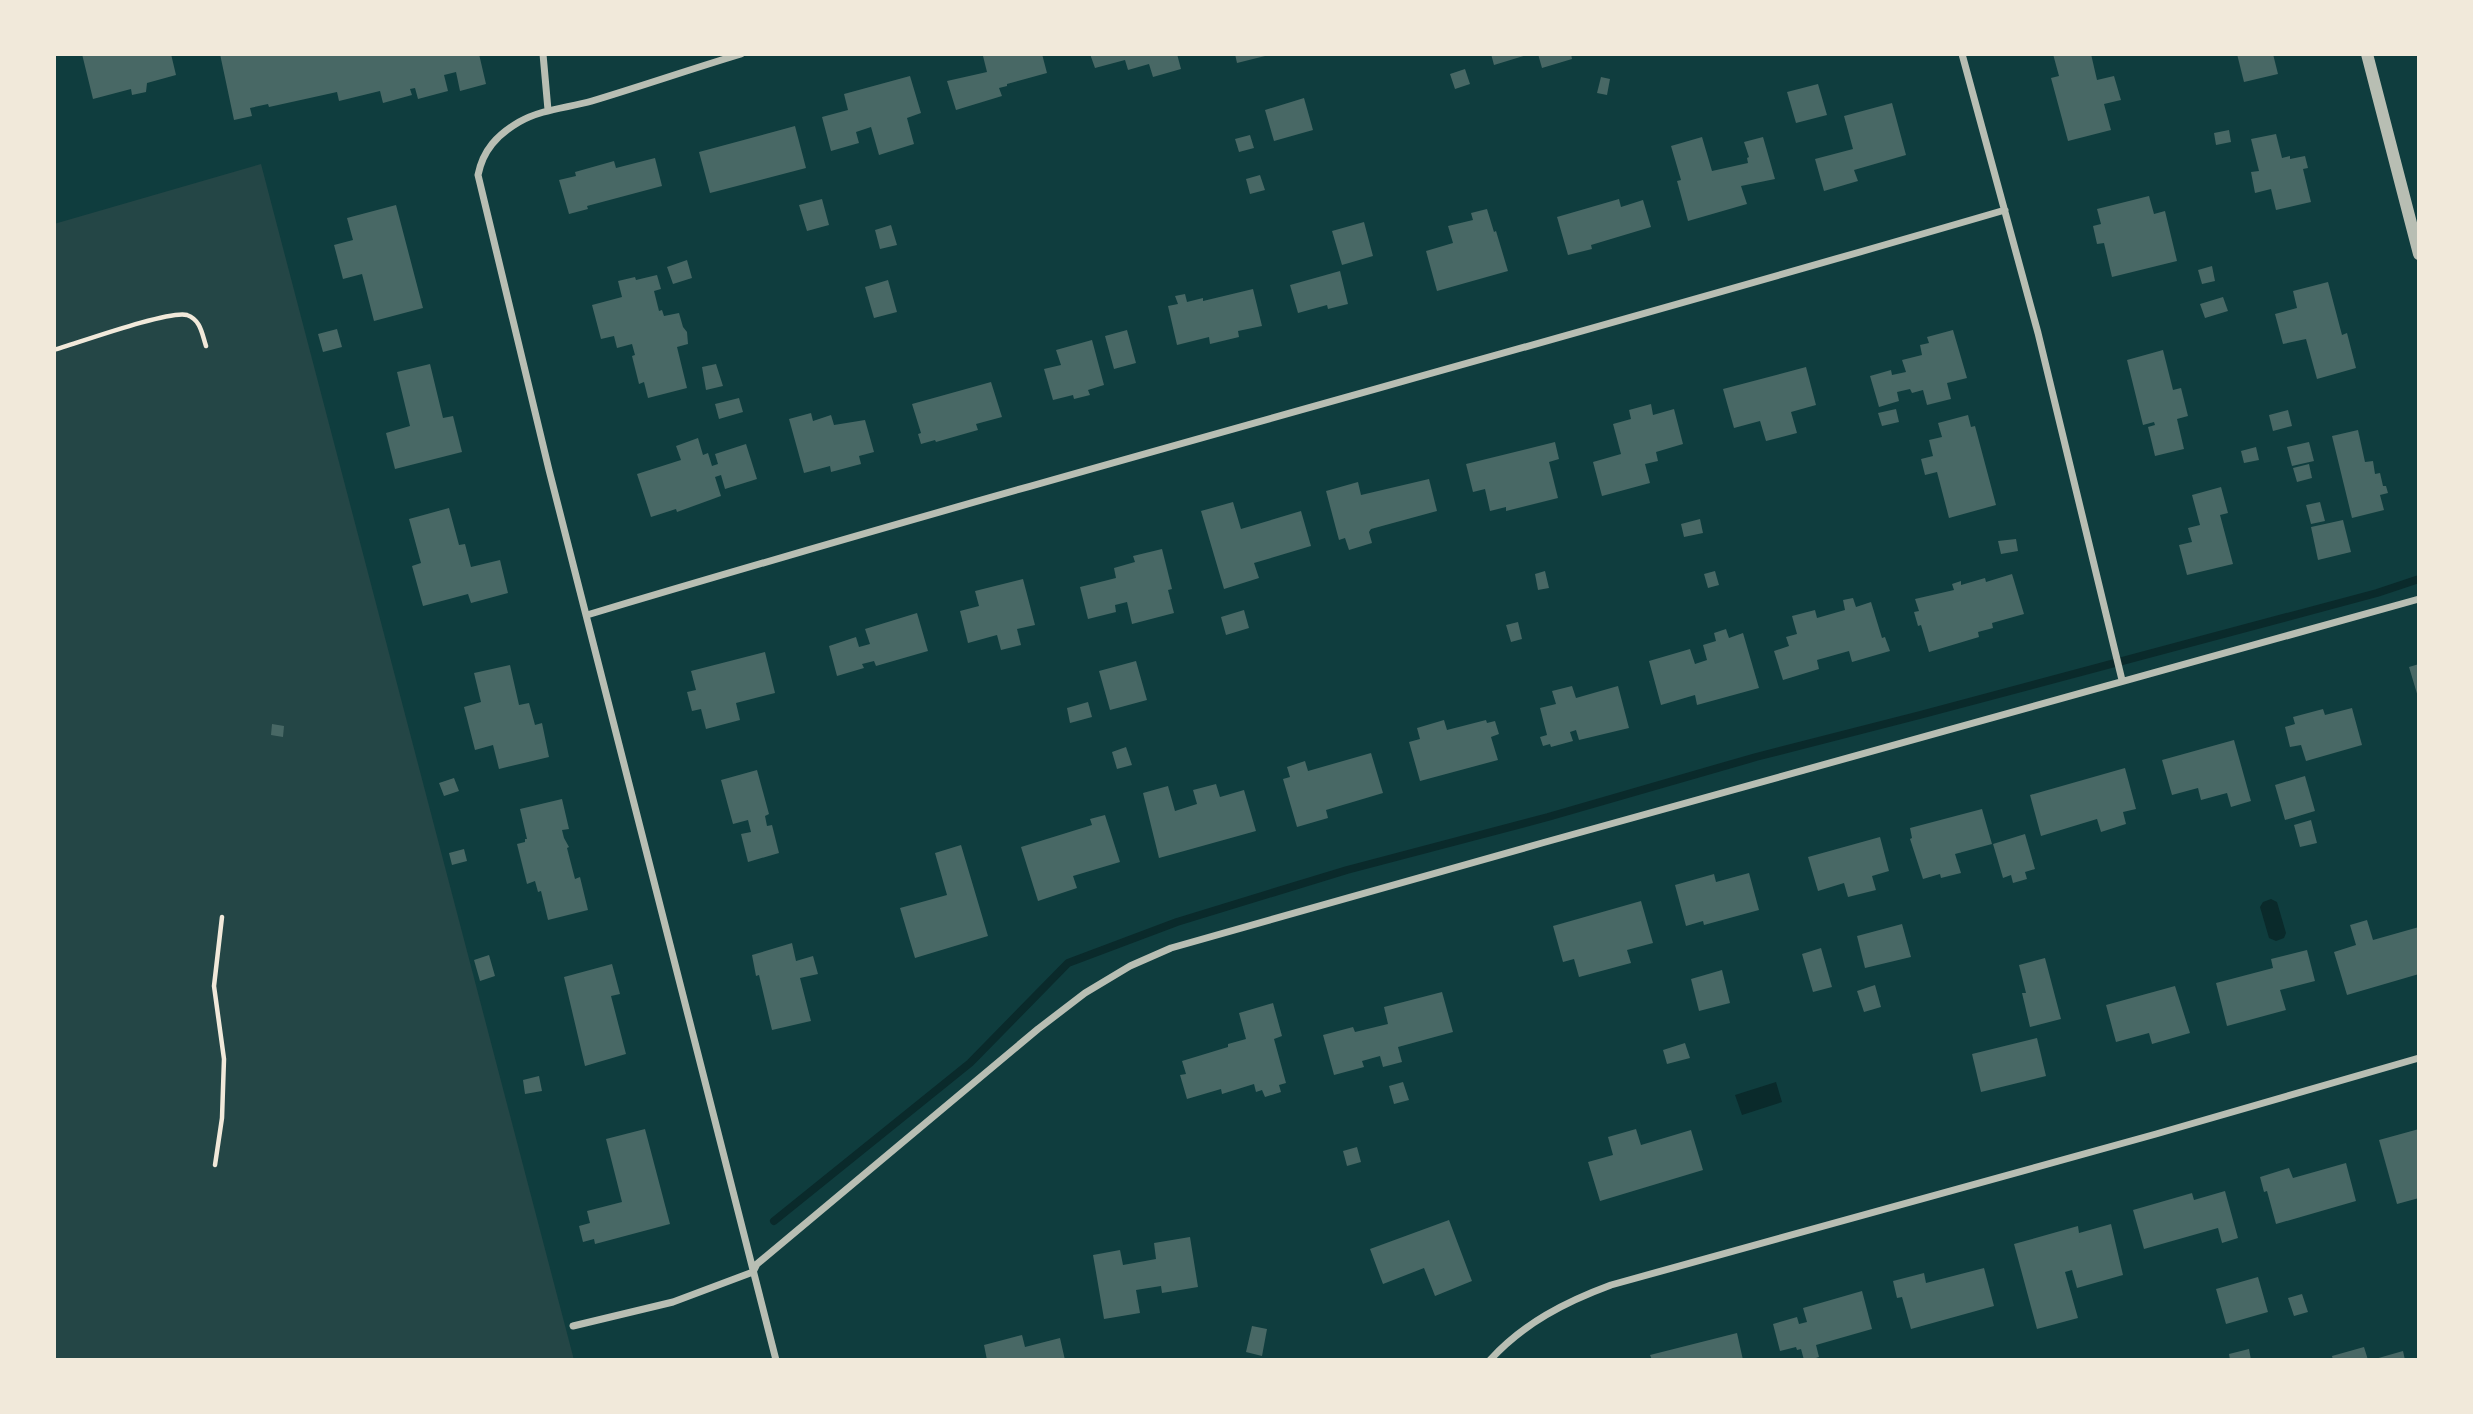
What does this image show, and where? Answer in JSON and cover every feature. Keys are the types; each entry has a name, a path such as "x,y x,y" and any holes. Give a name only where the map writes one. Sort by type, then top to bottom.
{"street":[{"path":"741,54 588,102 548,110 519,122 491,143 482,158 479,184 549,470 776,1360"},
{"path":"1962,54 2078,492 2122,680"},
{"path":"2367,54 2419,254"},
{"path":"544,58 548,110"},
{"path":"587,615 846,538 1793,272 2004,210"},
{"path":"573,1326 673,1302 753,1272 757,1264 947,1104 1085,993 1130,966 1171,948 2419,599"},
{"path":"1490,1360 1525,1328 1553,1310 1611,1285 2419,1058"}],"path":[{"path":"54,350 158,318 186,315 199,324 206,346"},
{"path":"215,1165 222,1118 223,1059 214,986 222,917"}],"shaded area":[{"path":"261,164 574,1360 54,1360 54,224"},
{"path":"2271,899 2277,902 2286,933 2284,938 2276,941 2269,938 2260,907 2263,902"},
{"path":"1776,1082 1782,1102 1742,1115 1735,1095"}],"building":[{"path":"82,54 171,54 176,75 147,83 146,92 132,95 131,89 93,99"},
{"path":"220,54 479,54 486,84 460,91 456,72 444,75 448,91 418,99 415,88 410,89 412,95 383,103 380,91 339,101 337,92 269,107 268,104 250,108 252,116 234,120"},
{"path":"1042,54 1047,73 1007,84 999,88 1002,96 956,110 947,81 987,72 983,56"},
{"path":"1090,54 1177,54 1181,69 1153,77 1149,64 1128,70 1125,60 1095,68"},
{"path":"1235,54 1269,54 1269,55 1237,63"},
{"path":"1491,54 1527,54 1527,55 1494,65"},
{"path":"1538,54 1571,54 1572,59 1542,68"},
{"path":"2053,54 2091,54 2097,80 2114,76 2121,100 2104,104 2111,130 2068,141 2051,78 2059,76"},
{"path":"2237,54 2273,54 2278,74 2244,82"},
{"path":"1465,69 1470,84 1455,89 1450,74"},
{"path":"910,76 921,113 907,118 914,144 879,155 871,127 856,132 859,143 831,151 822,117 848,110 844,94"},
{"path":"1601,77 1610,79 1607,95 1597,93"},
{"path":"1818,84 1827,115 1796,123 1787,92"},
{"path":"1304,98 1313,130 1274,141 1265,110"},
{"path":"1892,103 1906,155 1854,170 1858,181 1824,191 1815,159 1853,149 1844,116"},
{"path":"795,126 806,168 710,193 699,152"},
{"path":"2229,130 2231,142 2216,145 2214,133"},
{"path":"2276,134 2282,158 2305,156 2308,168 2303,169 2311,202 2276,210 2271,189 2255,193 2251,172 2259,171 2251,139"},
{"path":"1250,135 1254,148 1239,152 1235,139"},
{"path":"1702,137 1712,171 1748,163 1749,157 1744,142 1763,137 1775,179 1741,186 1747,204 1688,221 1677,181 1681,180 1671,146"},
{"path":"655,158 662,186 587,206 588,209 569,214 559,180 576,176 575,172 614,161 616,168"},
{"path":"1260,175 1265,190 1250,194 1246,179"},
{"path":"2149,196 2154,214 2165,211 2177,261 2112,277 2104,243 2097,244 2093,226 2101,224 2097,209"},
{"path":"822,199 829,225 807,231 799,205"},
{"path":"1619,199 1621,207 1643,200 1651,227 1591,245 1592,249 1568,255 1557,217"},
{"path":"396,205 423,308 374,321 362,274 343,279 334,245 353,240 347,218"},
{"path":"1487,209 1508,271 1437,291 1426,251 1453,243 1448,226 1473,220 1471,213"},
{"path":"1364,222 1373,256 1342,265 1332,231"},
{"path":"891,225 897,245 880,249 875,230"},
{"path":"687,260 692,278 673,284 667,267"},
{"path":"2212,266 2215,281 2202,284 2198,270"},
{"path":"1340,271 1348,304 1328,309 1327,305 1298,313 1290,285"},
{"path":"657,275 661,289 654,291 659,311 662,310 664,316 679,313 687,332 688,344 677,347 687,388 648,398 644,382 639,384 632,344 617,348 614,336 601,339 592,305 622,297 618,281"},
{"path":"888,280 897,312 874,318 865,287"},
{"path":"2328,282 2342,335 2347,333 2356,368 2317,379 2306,339 2283,344 2275,314 2297,308 2293,291"},
{"path":"1253,289 1262,326 1238,331 1239,337 1210,344 1209,337 1177,345 1168,306 1178,304 1175,296 1185,294 1187,302 1203,298 1203,301"},
{"path":"2223,297 2228,311 2205,318 2200,304"},
{"path":"337,329 342,347 323,352 318,334"},
{"path":"1127,330 1136,363 1114,369 1105,336"},
{"path":"1953,330 1967,378 1947,383 1951,399 1927,405 1923,390 1912,393 1910,389 1897,392 1899,401 1879,407 1870,376 1891,370 1892,375 1906,372 1902,360 1922,355 1920,345 1929,343 1927,337"},
{"path":"1092,340 1104,385 1088,390 1090,395 1074,399 1073,395 1053,400 1044,369 1061,365 1056,350"},
{"path":"2163,350 2173,390 2181,388 2188,416 2177,419 2184,449 2155,456 2148,427 2155,425 2154,422 2143,425 2127,360"},
{"path":"430,364 443,418 453,416 462,452 395,469 386,433 410,426 397,372"},
{"path":"716,364 723,386 706,390 702,367"},
{"path":"1806,367 1816,405 1791,412 1797,433 1766,441 1760,421 1734,428 1723,389"},
{"path":"991,382 1002,417 976,424 978,430 921,444 918,434 921,433 912,404"},
{"path":"739,398 743,412 719,419 715,404"},
{"path":"1651,404 1653,415 1674,409 1683,444 1656,452 1658,461 1645,464 1650,483 1602,496 1593,462 1621,454 1613,424 1631,419 1629,410"},
{"path":"1896,409 1899,422 1882,426 1878,413"},
{"path":"2288,410 2292,426 2273,431 2269,415"},
{"path":"811,413 813,421 831,415 834,425 865,420 874,452 859,456 861,464 831,472 830,466 804,473 789,419"},
{"path":"1968,415 1971,427 1975,426 1996,505 1949,518 1937,472 1925,475 1921,459 1933,456 1929,440 1942,437 1938,423"},
{"path":"2358,430 2365,462 2373,461 2375,474 2380,473 2388,493 2380,495 2384,510 2352,518 2332,436"},
{"path":"698,438 703,455 708,453 712,466 718,464 715,454 746,444 757,479 725,489 721,475 715,477 721,496 677,512 676,509 651,517 637,474 681,460 676,446"},
{"path":"1555,442 1559,459 1549,462 1558,498 1506,511 1506,507 1490,511 1485,489 1473,492 1466,464"},
{"path":"2309,442 2314,461 2292,466 2287,447"},
{"path":"2256,447 2259,460 2244,463 2241,451"},
{"path":"2309,464 2312,478 2297,482 2293,468"},
{"path":"1429,479 1437,511 1371,529 1369,532 1372,543 1349,550 1345,538 1339,540 1326,491 1358,482 1361,495"},
{"path":"2221,487 2228,513 2220,515 2233,564 2187,575 2179,545 2192,542 2188,528 2200,525 2192,495"},
{"path":"1233,502 1241,529 1301,511 1311,546 1254,563 1259,578 1224,589 1201,511"},
{"path":"2320,502 2325,521 2311,524 2306,505"},
{"path":"449,508 459,545 465,544 471,567 500,560 508,593 471,603 468,594 423,606 412,566 421,563 409,519"},
{"path":"1700,519 1703,533 1684,537 1681,524"},
{"path":"2343,520 2351,552 2318,560 2311,527"},
{"path":"2016,539 2018,551 2001,554 1998,541"},
{"path":"1162,549 1172,589 1168,590 1174,613 1132,624 1127,602 1115,605 1116,612 1088,619 1080,587 1116,578 1114,568 1135,562 1133,556"},
{"path":"1545,571 1549,588 1538,590 1535,574"},
{"path":"1715,571 1719,585 1708,588 1704,574"},
{"path":"2012,574 2024,614 1992,623 1993,628 1978,632 1979,637 1929,652 1914,612 1919,611 1915,599 1954,590 1952,584 1961,581 1961,585 1985,578 1986,582"},
{"path":"1023,579 1035,625 1017,629 1021,645 1001,650 997,635 968,643 960,611 979,606 975,591"},
{"path":"1853,598 1856,607 1871,602 1882,638 1885,637 1890,651 1852,662 1849,651 1817,660 1819,669 1783,680 1774,651 1789,646 1786,637 1797,634 1792,616 1815,610 1817,618 1845,610 1843,600"},
{"path":"1244,610 1249,628 1226,635 1221,617"},
{"path":"917,613 928,651 876,666 874,661 862,664 864,668 837,676 829,646 856,637 859,647 870,644 865,629"},
{"path":"1518,622 1522,639 1511,642 1506,625"},
{"path":"1726,629 1729,638 1743,633 1759,688 1697,705 1695,695 1661,705 1649,661 1690,649 1695,664 1707,660 1703,645 1716,641 1714,633"},
{"path":"765,652 775,693 736,703 740,720 706,729 701,709 692,711 687,692 696,690 691,671"},
{"path":"1136,661 1147,700 1110,710 1099,671"},
{"path":"2419,664 2419,697 2418,697 2409,667"},
{"path":"510,665 519,705 529,703 535,725 542,723 549,757 499,769 493,745 475,750 464,707 481,702 474,673"},
{"path":"1572,686 1576,698 1618,686 1629,728 1579,740 1576,730 1570,732 1573,741 1551,747 1550,744 1543,746 1540,737 1547,735 1540,708 1556,704 1552,691"},
{"path":"1088,702 1092,717 1070,723 1067,708"},
{"path":"2352,708 2362,745 2306,761 2301,745 2290,747 2285,727 2295,724 2293,717 2323,709 2325,715"},
{"path":"1444,720 1447,730 1486,720 1487,723 1495,721 1499,734 1491,737 1498,760 1420,781 1409,742 1420,739 1417,728"},
{"path":"272,724 284,726 283,737 271,735"},
{"path":"2234,740 2251,801 2231,807 2227,793 2201,800 2198,788 2172,795 2162,760"},
{"path":"1126,747 1132,765 1117,769 1112,752"},
{"path":"1371,753 1383,793 1326,810 1328,818 1297,827 1283,779 1290,777 1287,767 1305,761 1308,771"},
{"path":"2125,768 2136,809 2123,812 2126,824 2101,832 2097,819 2041,836 2030,795"},
{"path":"757,770 769,814 765,816 767,826 772,825 779,853 748,862 741,834 751,832 748,820 733,824 721,780"},
{"path":"2305,776 2315,811 2285,820 2275,785"},
{"path":"454,778 459,791 444,796 439,783"},
{"path":"1216,784 1220,797 1244,790 1256,831 1159,858 1143,793 1168,786 1175,811 1197,804 1193,790"},
{"path":"562,799 569,829 562,830 569,847 567,848 575,879 580,877 588,910 548,920 541,891 538,892 535,881 527,884 517,844 527,839 520,809"},
{"path":"1982,809 1992,844 1955,854 1961,873 1941,878 1940,874 1923,879 1910,839 1910,828"},
{"path":"1105,815 1120,862 1073,876 1077,888 1038,901 1021,847 1092,825 1090,819"},
{"path":"2311,820 2317,843 2300,847 2294,825"},
{"path":"2025,834 2035,869 2025,872 2027,879 2013,883 2011,875 2003,878 1993,844"},
{"path":"1880,837 1889,871 1872,876 1876,890 1848,897 1844,883 1818,891 1808,857"},
{"path":"961,845 988,936 915,958 900,908 947,895 935,853"},
{"path":"464,849 467,861 452,865 449,853"},
{"path":"1749,873 1759,910 1704,925 1703,921 1686,926 1675,885 1714,874 1716,882"},
{"path":"1641,901 1653,943 1627,950 1631,963 1579,977 1574,959 1563,962 1553,926"},
{"path":"2367,920 2373,940 2419,927 2419,974 2347,995 2334,952 2356,945 2350,925"},
{"path":"1902,924 1911,957 1865,968 1857,936"},
{"path":"792,943 796,961 813,956 818,974 800,978 811,1021 772,1030 752,955"},
{"path":"1821,948 1832,987 1813,992 1802,954"},
{"path":"2307,950 2315,981 2280,990 2286,1010 2227,1026 2216,983 2273,968 2271,959"},
{"path":"489,955 495,976 480,981 474,960"},
{"path":"2045,958 2061,1019 2030,1027 2019,965"},
{"path":"612,964 620,994 611,996 626,1054 585,1066 564,977"},
{"path":"1722,970 1730,1003 1699,1011 1691,979"},
{"path":"1875,985 1881,1007 1864,1012 1857,991"},
{"path":"2175,986 2190,1033 2152,1044 2149,1033 2116,1042 2106,1005"},
{"path":"1442,992 1453,1032 1398,1047 1402,1062 1383,1067 1380,1056 1362,1061 1364,1067 1334,1075 1323,1035 1353,1027 1355,1032 1388,1024 1384,1007"},
{"path":"1273,1003 1282,1036 1274,1039 1286,1083 1279,1085 1281,1092 1265,1097 1262,1090 1256,1092 1254,1084 1222,1094 1221,1089 1187,1099 1180,1075 1186,1074 1182,1061 1246,1039 1239,1013"},
{"path":"2037,1038 2046,1076 1981,1092 1972,1054"},
{"path":"1685,1043 1690,1058 1667,1064 1663,1050"},
{"path":"539,1076 542,1091 525,1094 523,1080"},
{"path":"1403,1082 1409,1100 1394,1104 1389,1086"},
{"path":"645,1129 670,1224 595,1244 594,1239 583,1242 579,1226 590,1223 587,1211 622,1202 606,1139"},
{"path":"1636,1129 1641,1145 1691,1130 1703,1170 1600,1201 1588,1162 1613,1155 1608,1137"},
{"path":"2419,1129 2419,1198 2397,1204 2379,1140"},
{"path":"1357,1147 1361,1162 1347,1166 1343,1151"},
{"path":"2346,1163 2356,1201 2276,1224 2267,1191 2264,1192 2260,1177 2289,1168 2293,1178"},
{"path":"2225,1191 2238,1238 2222,1243 2218,1228 2144,1249 2133,1210 2192,1193 2194,1200"},
{"path":"1449,1220 1472,1281 1435,1296 1424,1268 1383,1284 1370,1249"},
{"path":"2111,1224 2123,1275 2077,1288 2072,1270 2065,1272 2078,1318 2037,1329 2014,1244 2078,1226 2079,1233"},
{"path":"1190,1237 1198,1287 1162,1293 1161,1286 1136,1290 1140,1313 1104,1319 1093,1255 1120,1250 1123,1265 1156,1259 1154,1243"},
{"path":"1984,1268 1994,1306 1911,1329 1902,1297 1897,1298 1893,1281 1924,1273 1926,1283"},
{"path":"2258,1277 2268,1312 2226,1324 2216,1289"},
{"path":"1862,1291 1872,1329 1816,1345 1819,1357 1810,1360 1804,1360 1801,1349 1797,1350 1796,1347 1780,1351 1773,1324 1797,1317 1799,1324 1807,1322 1803,1308"},
{"path":"2302,1294 2308,1312 2294,1316 2288,1298"},
{"path":"1252,1326 1267,1329 1262,1356 1246,1352"},
{"path":"1737,1333 1743,1360 1652,1360 1650,1355"},
{"path":"1022,1335 1025,1347 1060,1338 1065,1360 987,1360 984,1345"},
{"path":"2364,1347 2368,1360 2333,1360 2332,1356"},
{"path":"2249,1349 2251,1360 2230,1360 2229,1354"},
{"path":"2403,1351 2405,1360 2375,1360 2375,1359"}],"waterway":[{"path":"774,1221 970,1063 1068,963 1177,922 1347,870 1548,817 1756,757 2377,593 2419,579"}]}
